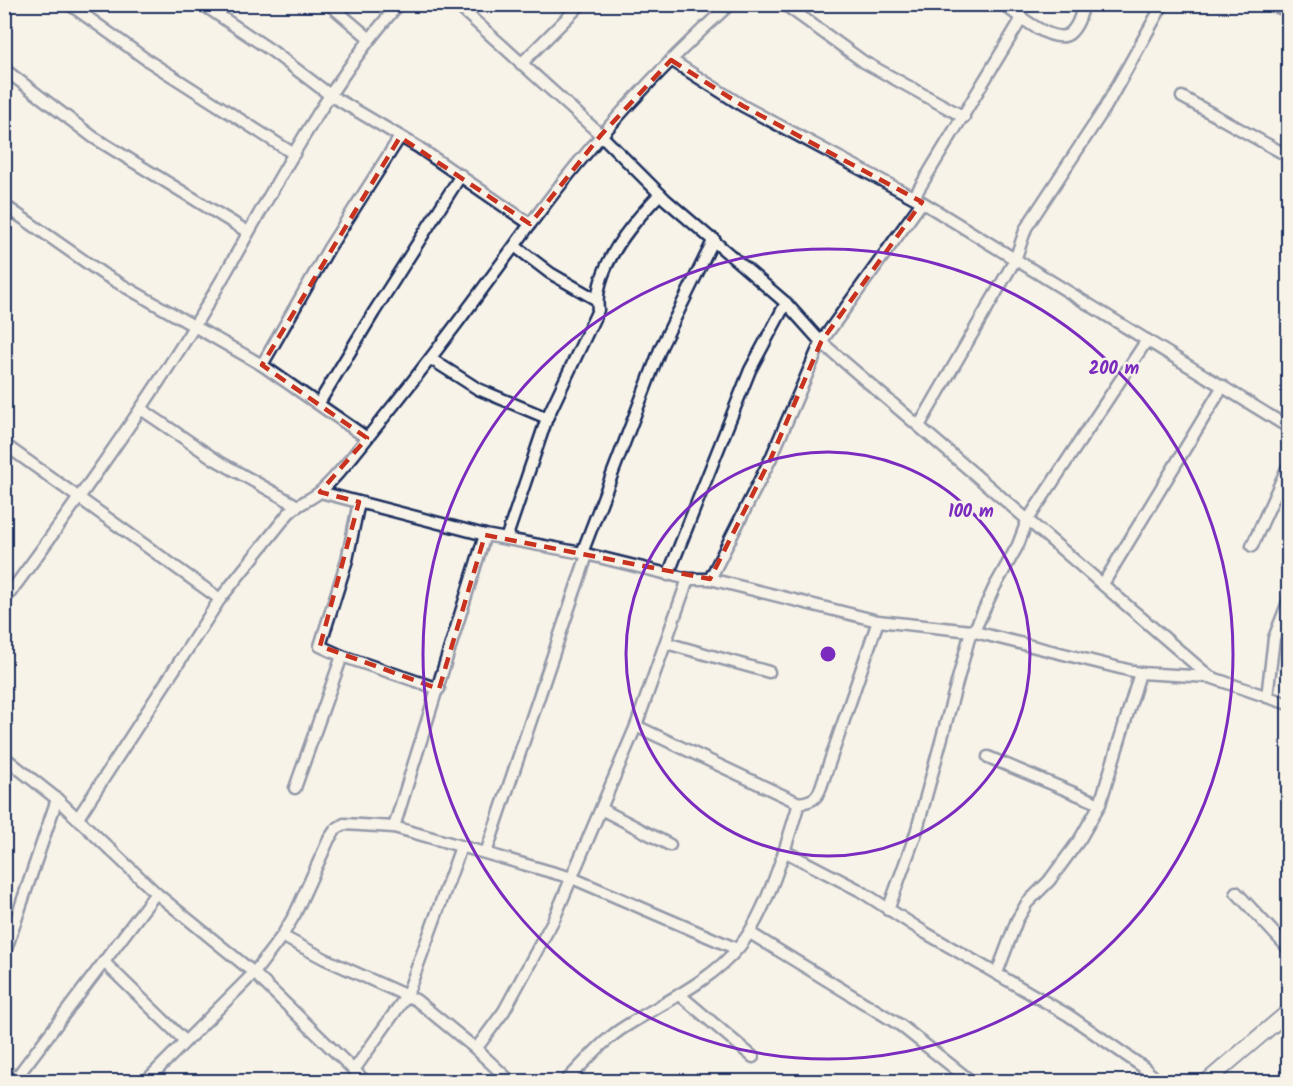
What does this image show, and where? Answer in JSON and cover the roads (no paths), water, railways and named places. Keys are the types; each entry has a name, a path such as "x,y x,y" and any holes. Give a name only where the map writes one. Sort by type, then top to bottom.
{"street":[{"path":"69,4 147,60 294,154"},
{"path":"202,4 272,51 330,95 461,175 530,224"},
{"path":"329,4 369,38"},
{"path":"4,601 141,409 195,325 330,95 369,38 399,4"},
{"path":"456,4 601,135 660,194 786,303 821,342 1210,677"},
{"path":"521,64 581,4"},
{"path":"78,818 220,599 296,505 320,492 367,438 431,359 516,247 530,224 601,135 672,60 730,4"},
{"path":"784,4 864,62 964,117"},
{"path":"1003,4 1045,32 1066,36 1076,27 1084,4"},
{"path":"919,426 1015,260 1026,228 1105,108 1163,4"},
{"path":"1270,4 1288,11"},
{"path":"710,579 771,458 821,342 918,200 1022,18"},
{"path":"672,60 743,106 918,200 1288,427"},
{"path":"4,69 93,137 248,232"},
{"path":"1182,97 1288,156"},
{"path":"262,365 329,248 400,137"},
{"path":"319,403 461,175"},
{"path":"506,539 547,418 598,310 597,300 603,275 620,244 660,194"},
{"path":"6,209 103,274 262,365 367,438"},
{"path":"486,853 584,554 661,347 714,240"},
{"path":"516,247 550,273 597,300"},
{"path":"668,574 750,370 786,303"},
{"path":"888,909 916,833 971,631 976,627 1018,545 1027,521 1147,340"},
{"path":"431,359 478,389 547,418"},
{"path":"1103,584 1223,386"},
{"path":"141,409 216,460 296,505"},
{"path":"4,444 220,599"},
{"path":"1252,546 1288,466"},
{"path":"320,492 485,535 584,554 688,579 710,579 878,621 971,631 1140,673 1210,677 1288,704"},
{"path":"359,502 347,560 320,644 322,648 342,656 439,689"},
{"path":"394,827 439,689 485,535"},
{"path":"476,1049 520,983 554,919 603,810 636,726 688,579"},
{"path":"1267,697 1274,638 1288,602"},
{"path":"636,726 799,803 812,801 818,796 878,621"},
{"path":"666,643 769,672"},
{"path":"295,788 342,656"},
{"path":"997,973 1017,920 1027,903 1049,881 1080,839 1100,804 1140,673"},
{"path":"4,757 57,799 156,893 254,973 366,1082"},
{"path":"988,757 1100,804"},
{"path":"4,955 57,799"},
{"path":"566,1082 605,1041 680,995 737,949 750,933 784,851 799,803"},
{"path":"603,810 670,845"},
{"path":"145,1082 184,1040 254,973 282,936 336,829 344,824 358,823 394,827 572,878 737,949"},
{"path":"354,1070 407,995 461,847"},
{"path":"784,851 860,890 1098,1035 1159,1082"},
{"path":"1236,892 1288,948"},
{"path":"13,1082 156,893"},
{"path":"750,933 900,1025 972,1082"},
{"path":"282,936 326,959 407,995 476,1049 511,1082"},
{"path":"105,963 184,1040"},
{"path":"680,995 753,1057"},
{"path":"1206,1082 1288,1012"}]}
